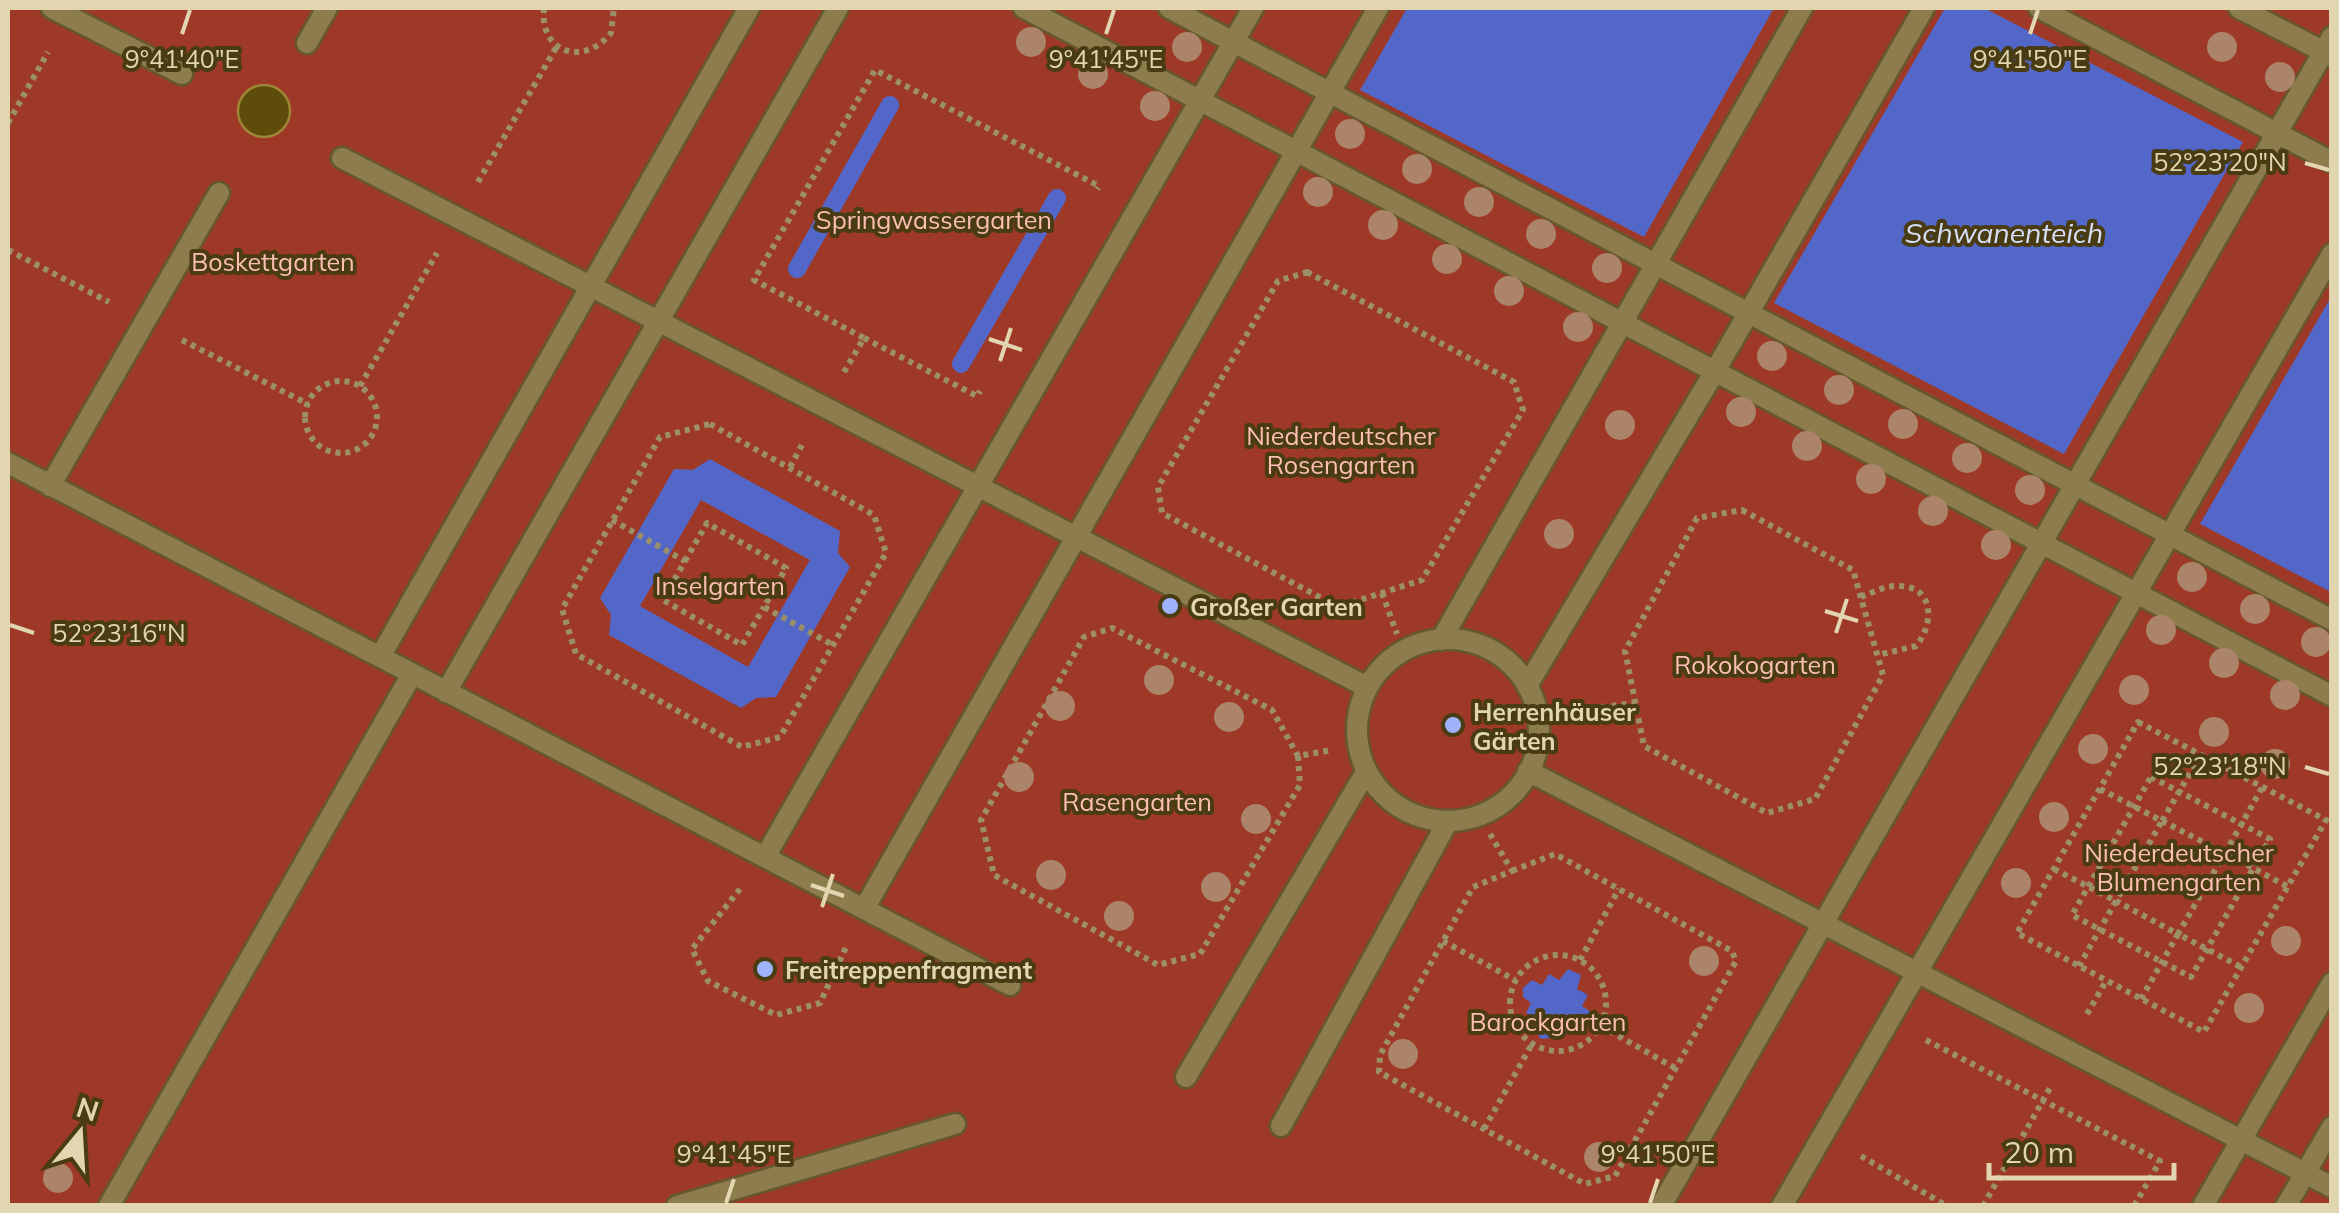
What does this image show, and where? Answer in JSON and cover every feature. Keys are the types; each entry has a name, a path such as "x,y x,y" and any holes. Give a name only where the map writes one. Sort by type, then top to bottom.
{"street":[{"path":"306,43 327,8"},
{"path":"380,657 749,8"},
{"path":"446,692 838,8"},
{"path":"1024,8 2332,696"},
{"path":"1169,8 2332,620"},
{"path":"765,857 1253,8"},
{"path":"864,909 1378,8"},
{"path":"1442,640 1802,8"},
{"path":"1527,686 1715,371 1924,8"},
{"path":"2038,8 2332,162"},
{"path":"1661,1206 2276,132 2329,48 2239,8"},
{"path":"60,12 182,74"},
{"path":"342,158 1367,688"},
{"path":"50,486 219,193"},
{"path":"1782,1206 2332,254"},
{"path":"8,464 1010,984"},
{"path":"1442,640 1484,647 1508,663 1527,686 1537,716 1538,734 1528,771 1508,798 1478,816 1448,821 1419,816 1394,804 1366,772 1358,746 1358,716 1367,688 1383,666 1403,651 1442,640"},
{"path":"109,1206 412,674"},
{"path":"1528,771 2332,1186"},
{"path":"1186,1077 1366,772"},
{"path":"1281,1126 1448,821"},
{"path":"2203,1206 2332,983"},
{"path":"677,1206 954,1124"},
{"path":"2286,1206 2332,1127"}],"path":[{"path":"544,8 545,30 557,46 568,52 593,50 611,33 614,8"},
{"path":"8,123 60,12"},
{"path":"551,56 557,46"},
{"path":"986,380 977,396 754,280 875,70 1098,186 1089,202"},
{"path":"1307,272 1514,382 1523,410 1422,580 1382,593 1338,607 1162,513 1158,487 1278,281 1307,272"},
{"path":"790,467 864,338"},
{"path":"340,381 351,382 369,395 376,406 375,430 358,449 335,452 322,448 308,429 308,404 320,388 340,381"},
{"path":"710,424 874,515 886,553 780,737 742,747 576,654 562,610 612,520 660,437 710,424"},
{"path":"1742,510 1853,570 1878,655 1883,674 1815,799 1767,813 1644,746 1624,652 1697,518 1742,510"},
{"path":"612,520 685,562"},
{"path":"708,523 786,568 764,607 742,645 663,600 708,523"},
{"path":"1861,596 1906,586 1920,593 1928,608 1928,625 1916,646 1878,655"},
{"path":"1382,593 1403,651"},
{"path":"764,607 833,645"},
{"path":"1112,628 1272,710 1298,756 1300,785 1200,954 1158,965 994,875 981,820 1084,637 1112,628"},
{"path":"1537,716 1635,703"},
{"path":"2138,722 2200,756 2326,820 2204,1032 2017,934 2138,722"},
{"path":"1298,756 1358,746"},
{"path":"2078,966 2200,756"},
{"path":"2152,777 2270,840 2191,977 2072,916 2134,806 2152,777"},
{"path":"2100,788 2288,886"},
{"path":"2140,998 2262,788"},
{"path":"1478,816 1512,872"},
{"path":"1555,854 1619,889 1732,951 1736,960 1615,1176 1584,1184 1379,1072 1380,1055 1474,887 1555,854"},
{"path":"765,857 692,949 708,981 776,1015 820,1003 864,909"},
{"path":"2054,869 2241,967"},
{"path":"1580,960 1619,889"},
{"path":"1444,940 1515,980"},
{"path":"1551,955 1580,960 1592,968 1606,996 1606,1012 1600,1026 1578,1047 1547,1050 1532,1044 1514,1022 1510,1008 1515,980 1524,968 1551,955"},
{"path":"1600,1026 1676,1068"},
{"path":"1916,1056 1926,1040 2160,1161 2134,1206"},
{"path":"1484,1129 1532,1044"},
{"path":"1983,1206 2043,1100"},
{"path":"1850,1172 1869,1139"},
{"path":"1860,1155 1947,1206"}],"green space":[{"name":"Großer Garten","path":"8,8 2331,8 2331,1205 8,1205"}],"water":[{"path":"1407,8 1774,8 1644,237 1360,90"},
{"name":"Schwanenteich","path":"1945,8 1984,8 2243,142 2064,454 1774,303"},
{"path":"2331,297 2331,592 2200,524"},
{"path":"710,459 840,531 838,553 850,567 776,697 756,698 741,708 609,635 611,615 600,598 674,469 693,470","holes":["701,500 810,560 748,667 640,606"]},
{"path":"1568,969 1581,975 1577,989 1588,995 1582,1006 1591,1012 1590,1023 1580,1028 1572,1025 1566,1035 1557,1030 1550,1038 1541,1039 1535,1031 1538,1019 1526,1013 1531,1003 1523,997 1523,988 1532,980 1542,985 1549,974 1559,980"}],"building":[{"path":"264,85 282,93 290,111 282,129 264,137 246,129 238,111 246,93"}],"waterway":[{"path":"797,269 890,105"},
{"path":"961,364 1057,198"}],"place":[{"name":"Großer Garten","path":"1170,606"},
{"name":"Herrenhäuser Gärten","path":"1453,725"},
{"name":"Freitreppenfragment","path":"765,969"}],"park label":[{"name":"Springwassergarten","path":"934,219"},
{"name":"Boskettgarten","path":"273,261"},
{"name":"Niederdeutscher Rosengarten","path":"1341,450"},
{"name":"Inselgarten","path":"720,585"},
{"name":"Rokokogarten","path":"1755,664"},
{"name":"Rasengarten","path":"1137,801"},
{"name":"Niederdeutscher Blumengarten","path":"2179,866"},
{"name":"Barockgarten","path":"1548,1021"}]}
